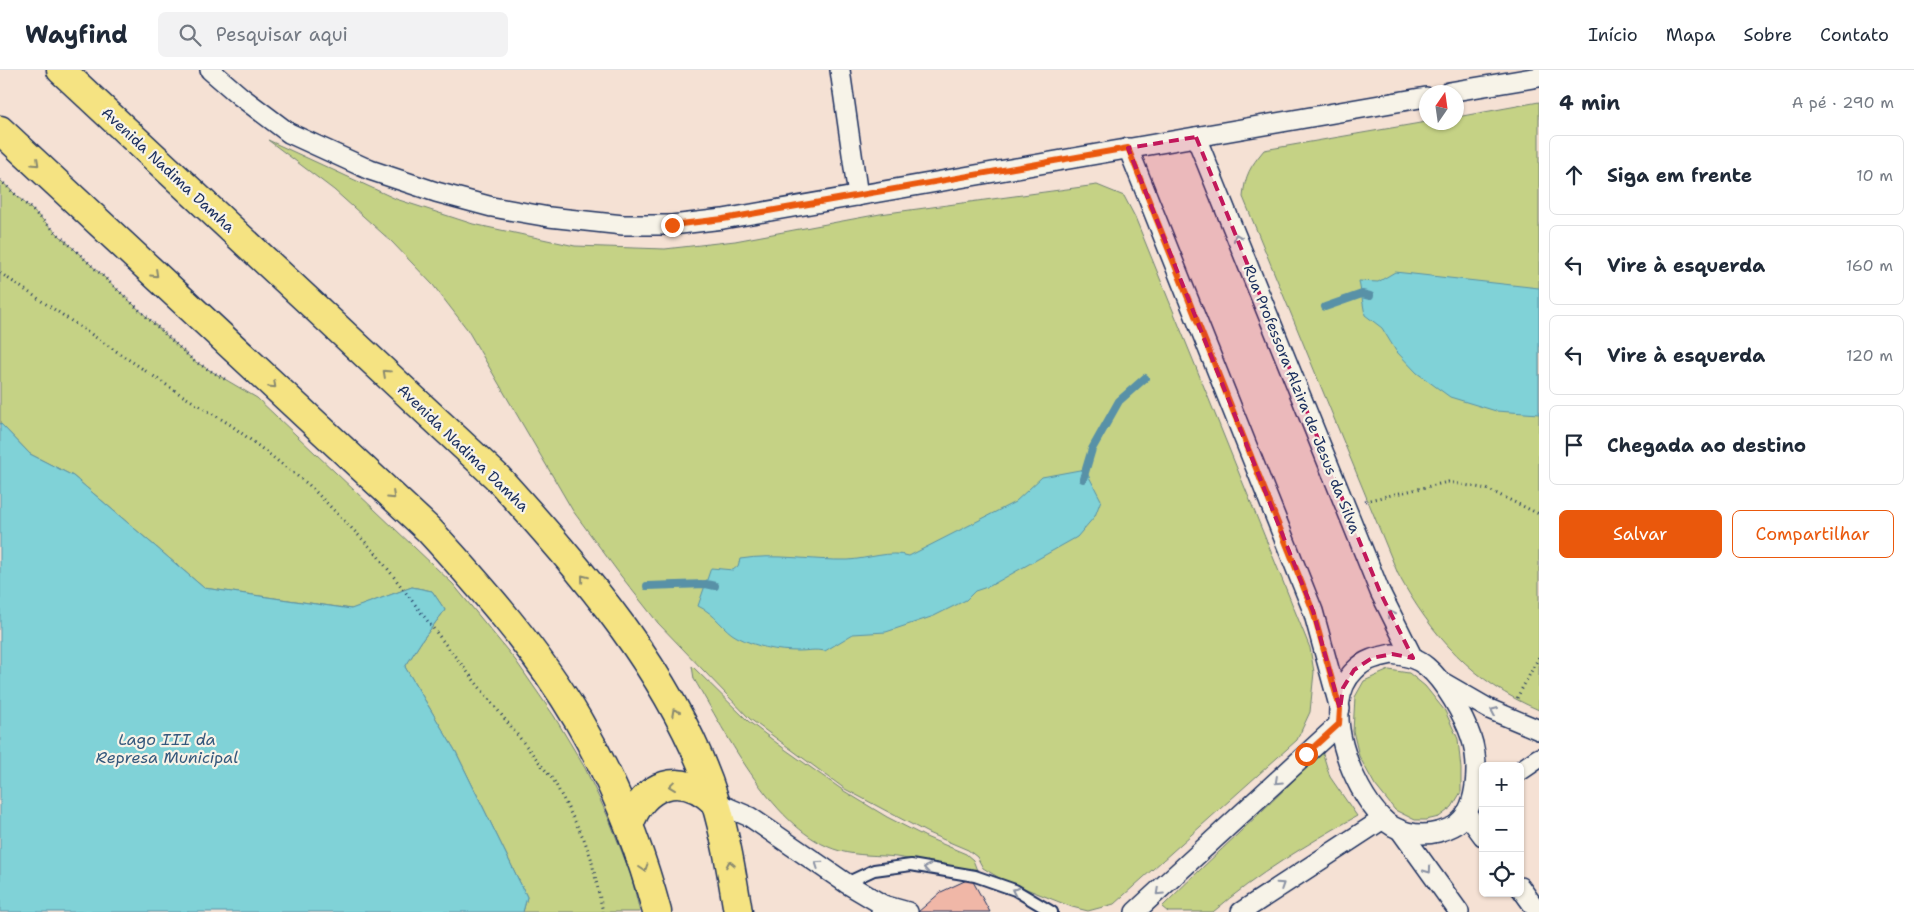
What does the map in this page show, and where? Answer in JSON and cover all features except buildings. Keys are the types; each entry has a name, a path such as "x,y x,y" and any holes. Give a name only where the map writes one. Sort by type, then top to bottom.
{"main road":[{"name":"Avenida Nadima Damha","path":"61,70 497,478 550,536 601,600 655,677 691,742 715,802 727,852 738,912"},
{"path":"0,130 429,530 455,558 529,647 560,691 597,755 629,825 657,912"},
{"path":"629,825 634,811 642,800 652,791 665,786 676,784 692,787 715,802"}],"street":[{"path":"210,70 240,96 289,133 370,170 436,192 492,207 550,217 623,225 672,225 723,219 1419,97"},
{"path":"840,70 858,196"},
{"path":"1464,90 1539,77"},
{"name":"Rua Professora Alzira de Jesus da Silva","path":"1196,137 1380,592 1413,658"},
{"path":"1128,148 1313,611 1339,716 1348,763 1362,793 1382,819 1400,830 1459,912"},
{"path":"1142,911 1339,716 1343,688 1354,670 1372,658 1392,654 1413,658 1427,667 1458,707 1472,738 1476,770 1474,801 1479,820"},
{"path":"1438,679 1489,709 1539,730"},
{"path":"1524,768 1539,758"},
{"path":"1400,830 1428,834 1458,823 1474,801"},
{"path":"715,802 750,817 882,908 908,912"},
{"path":"1241,912 1382,819"},
{"path":"1524,893 1538,912"}],"lane":[{"path":"846,883 874,870 911,865 975,876 1014,890 1052,912"}],"path":[{"path":"0,180 194,361 233,384"},
{"path":"0,273 180,394 231,425 309,485 374,551 554,781 584,839 591,858 603,912"},
{"path":"1345,506 1448,482 1487,489 1539,514"},
{"path":"1508,717 1539,657"}],"highlighted area":[{"path":"1196,137 1380,592 1413,658 1392,654 1372,658 1354,670 1343,688 1340,709 1313,611 1128,148"}],"green space":[{"path":"1539,102 1539,710 1494,686 1456,655 1425,617 1398,574 1243,197 1249,172 1264,150 1419,123 1419,130 1464,130 1464,116"},
{"path":"268,140 396,199 473,224 575,246 665,249 735,241 880,214 1097,185 1124,196 1135,217 1310,648 1314,672 1310,712 1297,740 1114,904 1088,911 1072,907 1001,879 983,868 977,857 968,850 928,833 845,789 750,719 658,623 573,511 467,329 433,285 392,242 334,190"},
{"path":"0,180 194,361 257,398 453,584 516,661 554,716 585,768 609,819 631,875 640,912 523,912 527,897 456,752 405,667 445,610 432,591 412,587 352,609 204,588 73,476 30,454 0,423"},
{"path":"692,666 748,721 786,750 844,791 887,817 926,837 966,854 973,860 978,873 889,856 847,853 816,841 794,824 755,779 737,753 694,679"},
{"path":"1389,670 1409,673 1425,686 1445,711 1458,739 1461,792 1452,807 1439,817 1415,820 1395,810 1375,785 1359,756 1353,731 1355,697 1364,681"},
{"path":"1322,751 1330,777 1357,816 1264,873 1213,912 1168,912 1162,907 1283,791"}],"water":[{"path":"1395,272 1539,288 1539,414 1496,411 1450,397 1417,373 1396,351 1382,328 1365,315 1359,281 1378,282"},
{"name":"Lago III da Represa Municipal","path":"0,423 30,454 73,476 204,588 351,609 412,587 432,591 445,610 405,667 456,752 527,897 523,912 0,912"},
{"path":"1085,469 1101,500 1095,516 1077,537 990,586 975,591 966,600 934,616 886,632 853,634 825,651 790,651 760,646 737,637 710,613 698,606 711,568 733,570 738,566 740,559 754,557 848,560 887,554 909,556 1015,502 1042,477"}],"waterway":[{"path":"1325,307 1362,294 1370,296"},
{"path":"1083,479 1092,449 1119,401 1145,378"},
{"path":"647,586 706,584 715,586"}],"route":[{"path":"672,225 723,219 1128,148 1313,611 1340,709 1339,724 1306,754"}]}
